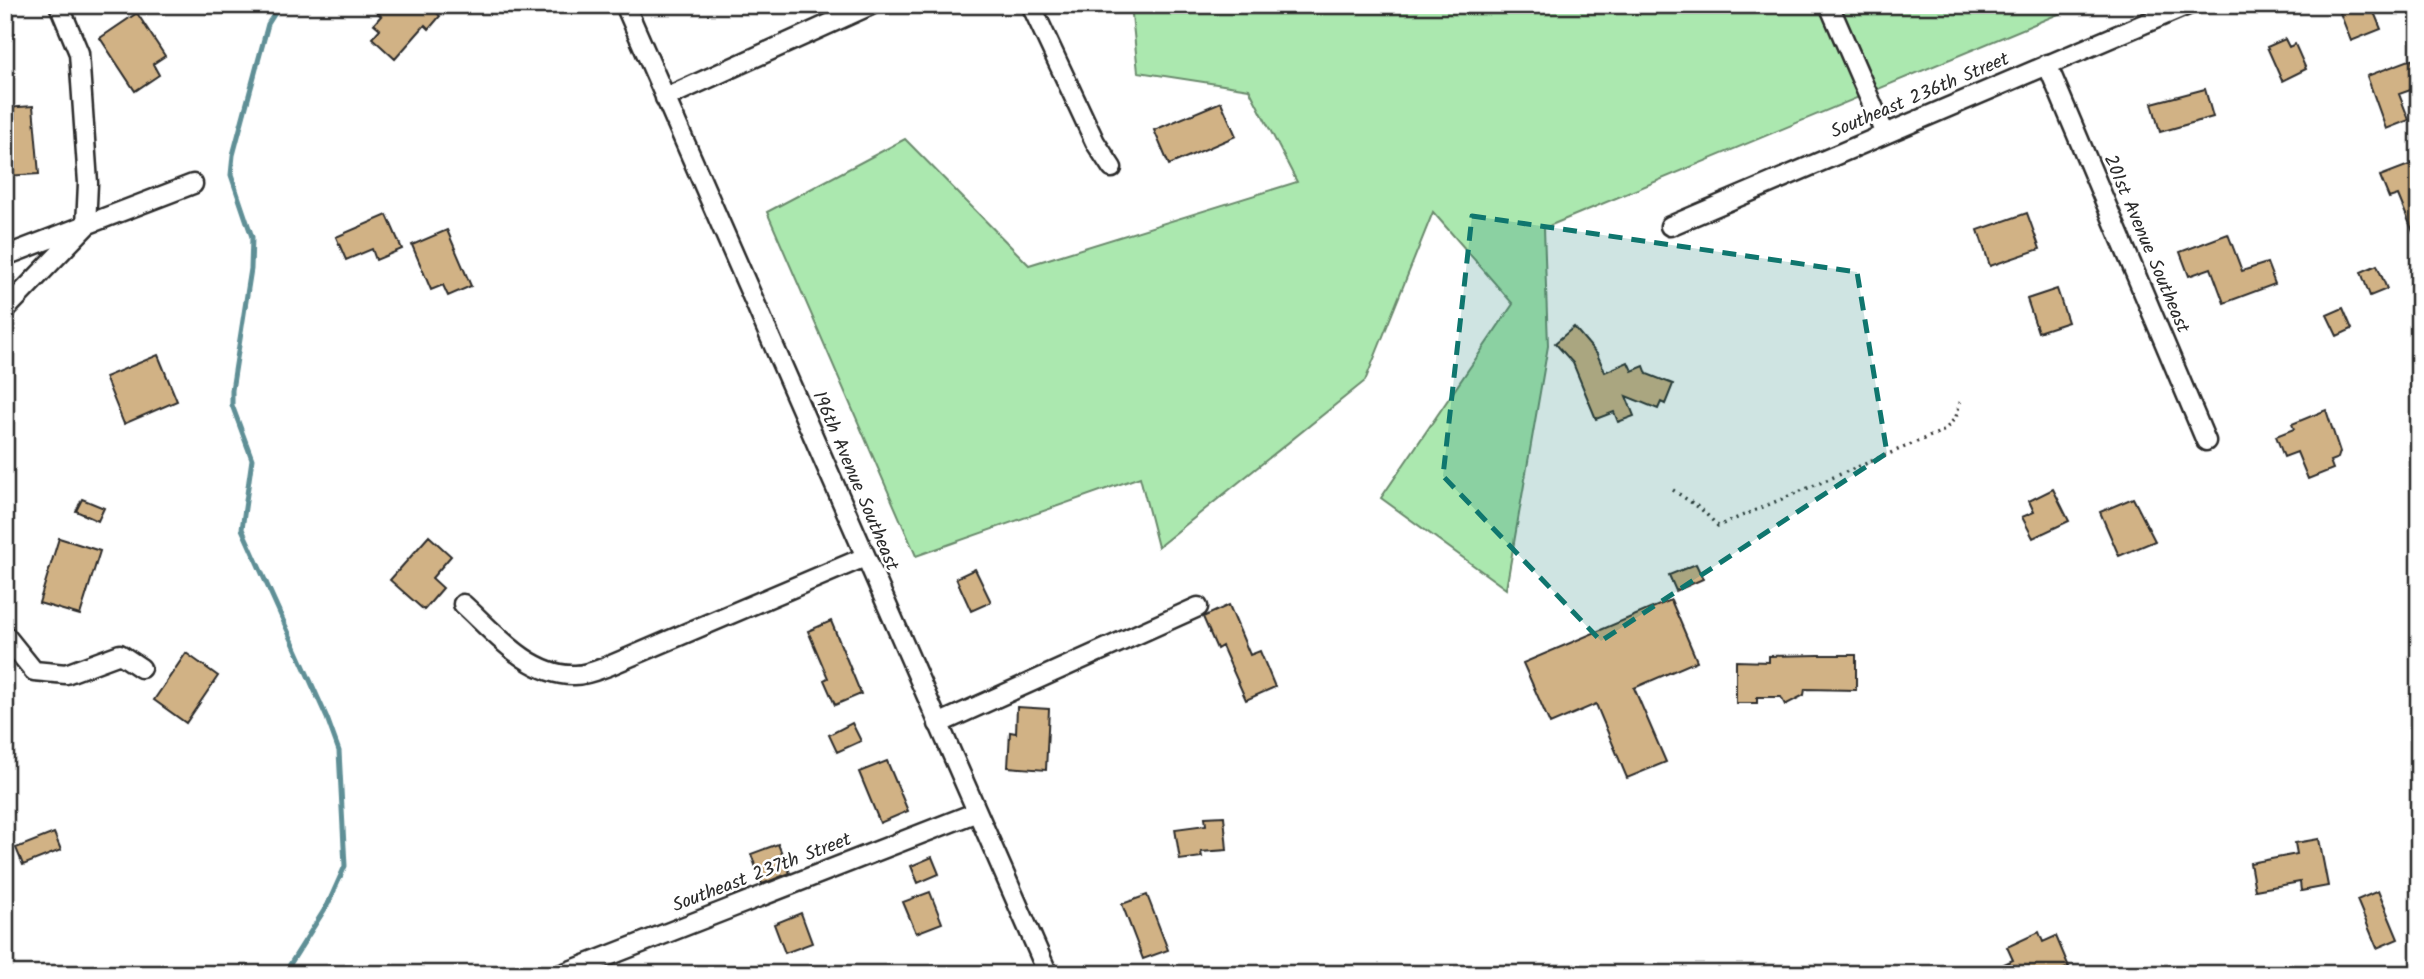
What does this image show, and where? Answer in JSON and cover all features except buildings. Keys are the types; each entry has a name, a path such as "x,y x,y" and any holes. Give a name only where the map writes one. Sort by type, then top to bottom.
{"street":[{"path":"5,310 86,226 88,183 79,54 59,5"},
{"name":"196th Avenue Southeast","path":"625,5 977,812 1041,972"},
{"path":"665,98 871,5"},
{"path":"1031,5 1095,142 1112,168"},
{"path":"1829,5 1885,134"},
{"name":"Southeast 236th Street","path":"1670,226 2188,5"},
{"name":"201st Avenue Southeast","path":"2047,64 2206,441"},
{"path":"5,256 193,184"},
{"path":"463,604 517,653 547,669 576,676 611,665 864,557"},
{"path":"938,724 1198,607"},
{"path":"5,635 34,671 66,674 120,654 141,668"},
{"name":"Southeast 237th Street","path":"562,974 977,812"}],"path":[{"path":"1673,490 1701,509 1718,526 1945,430 1956,417 1960,402"}],"highlighted area":[{"path":"1472,216 1857,272 1887,453 1601,641 1443,476"}],"green space":[{"path":"1131,5 2080,5 1544,228 1548,346 1506,589 1381,498 1513,304 1433,212 1365,381 1158,547 1140,477 916,556 767,212 905,139 1029,265 1297,182 1249,89 1138,72"}],"waterway":[{"path":"280,5 268,24 233,155 231,175 252,237 251,269 232,405 252,459 242,529 327,718 339,751 345,866 328,904 284,974"}]}
